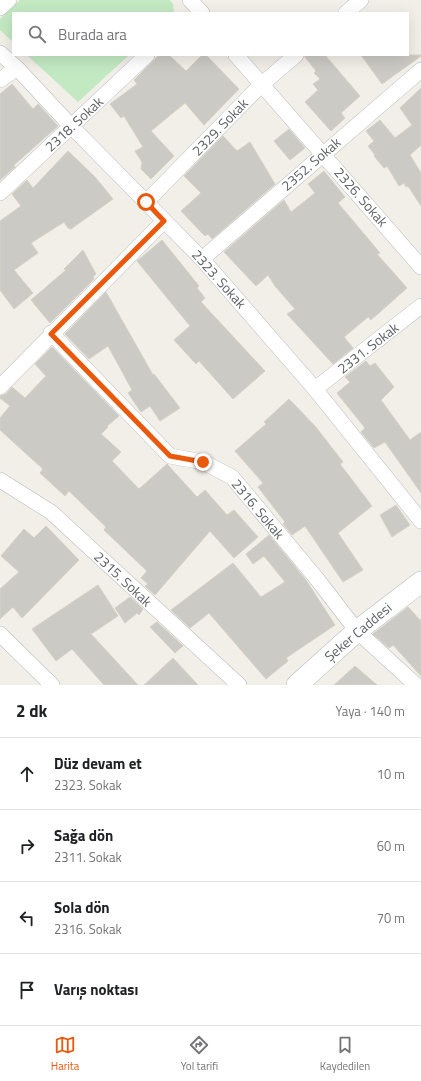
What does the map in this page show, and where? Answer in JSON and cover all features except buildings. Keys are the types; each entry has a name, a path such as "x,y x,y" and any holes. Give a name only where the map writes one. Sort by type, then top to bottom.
{"street":[{"path":"0,8 9,0"},
{"path":"347,12 361,0"},
{"name":"2323. Sokak","path":"0,53 17,68 71,126 202,259 315,390 421,521"},
{"name":"2318. Sokak","path":"0,192 146,56"},
{"name":"2326. Sokak","path":"237,56 421,267"},
{"name":"2329. Sokak","path":"146,202 261,85 295,56"},
{"path":"0,80 17,68"},
{"name":"2352. Sokak","path":"202,259 421,70"},
{"path":"0,386 164,221"},
{"name":"2331. Sokak","path":"315,390 421,306"},
{"name":"2316. Sokak","path":"51,334 170,456 203,462 232,477 317,579 357,631 416,685"},
{"name":"2315. Sokak","path":"0,480 51,512 239,685"},
{"name":"Şeker Caddesi","path":"297,685 357,631 421,582"},
{"path":"0,634 52,685"}],"green space":[{"path":"20,0 170,0 173,4 174,12 12,12 12,41 0,30 0,19"},
{"path":"28,56 128,56 78,102"}],"route":[{"path":"146,202 164,221 51,334 170,456 203,462"}]}
